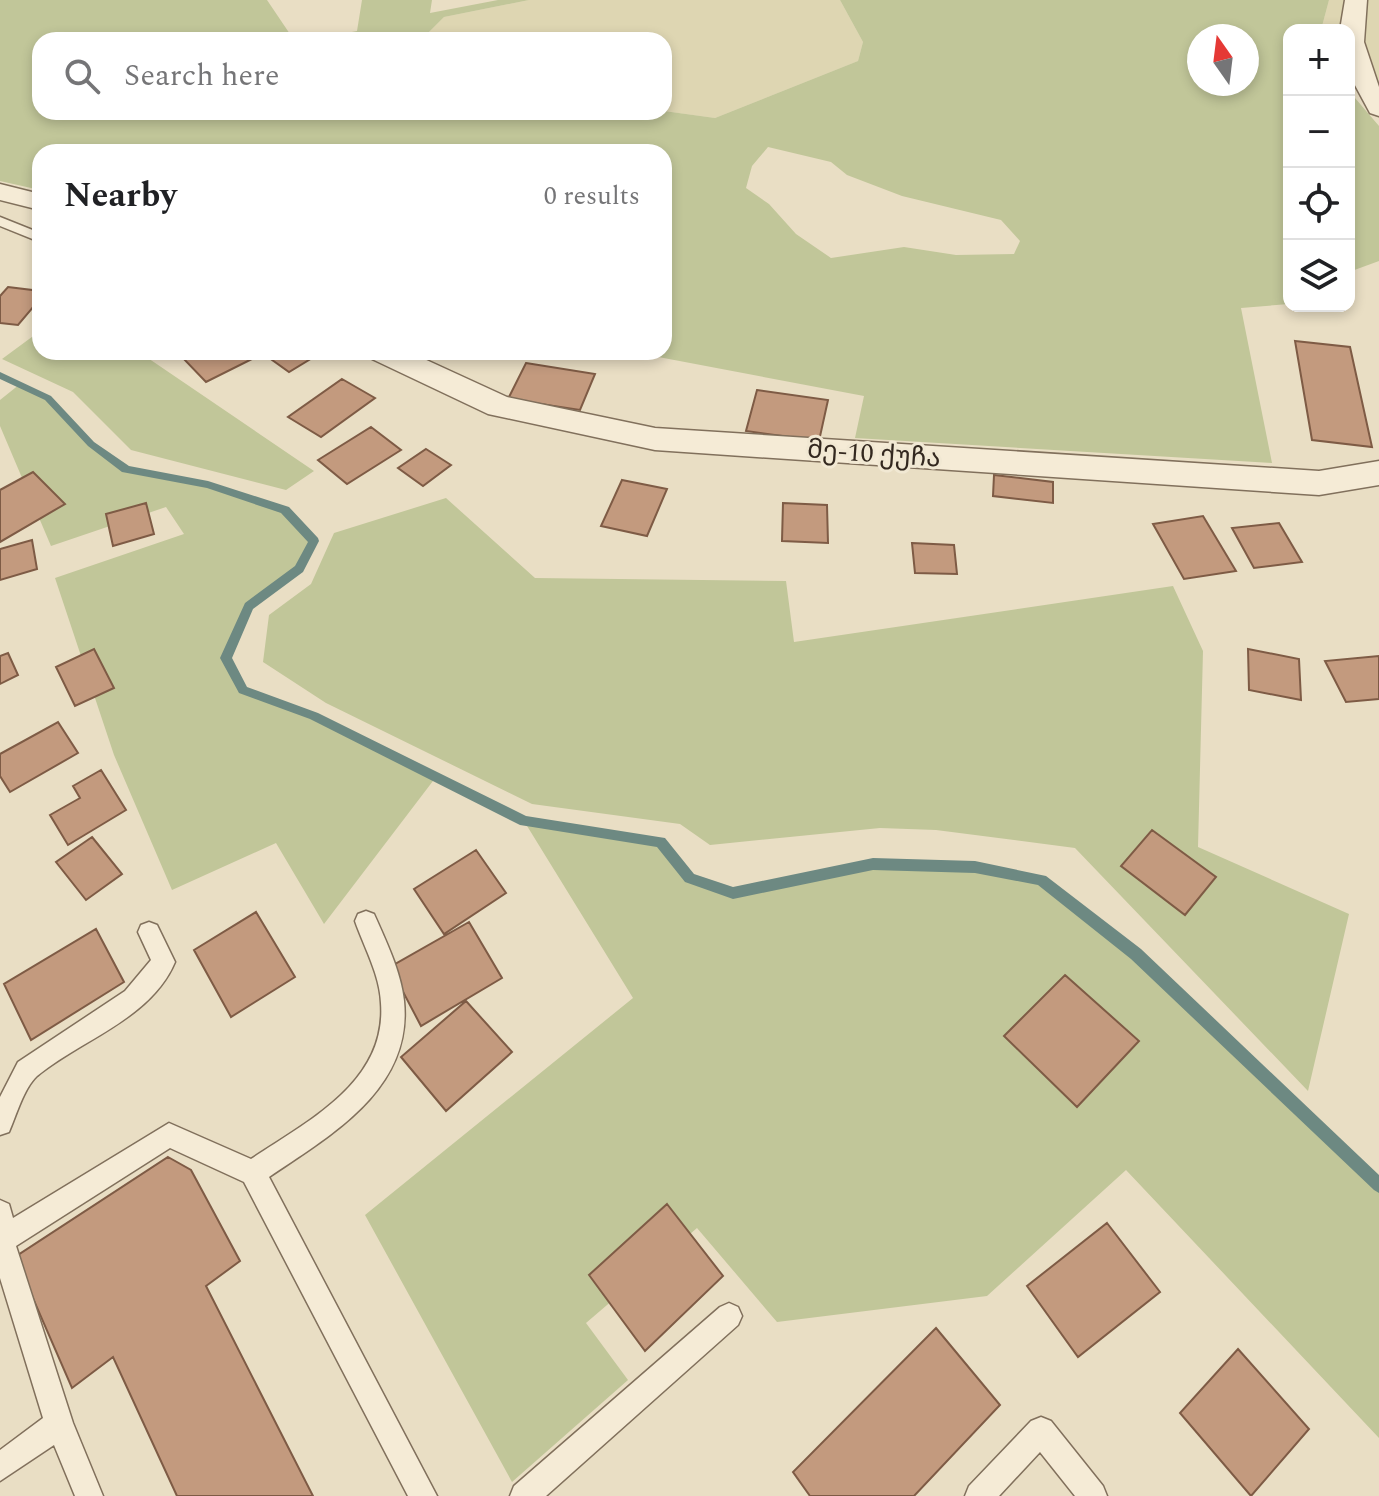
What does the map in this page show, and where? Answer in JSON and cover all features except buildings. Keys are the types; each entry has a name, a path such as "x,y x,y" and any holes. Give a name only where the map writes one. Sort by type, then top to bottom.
{"street":[{"path":"1356,0 1352,34 1357,64 1365,89 1379,108"},
{"path":"0,192 32,200"},
{"name":"მე-10 ქუჩა","path":"400,360 499,406 655,439 1319,483 1379,473"}],"lane":[{"path":"0,221 32,235"},
{"path":"253,1173 355,1101 375,1078 393,1036 393,1001 366,921"},
{"path":"0,1123 26,1070 133,999 164,962 149,932"},
{"path":"89,1496 59,1424 1,1227 169,1135 253,1173 423,1496"},
{"path":"524,1496 729,1316"},
{"path":"0,1467 59,1424"},
{"path":"979,1496 1041,1431 1093,1496"}],"shaded area":[{"path":"529,0 840,0 863,42 858,61 715,118 672,112 672,32 429,32 444,17"},
{"path":"1329,0 1379,0 1379,85 1355,83 1355,24 1323,24"}],"green space":[{"path":"0,0 267,0 289,32 32,32 32,120 672,120 672,112 715,118 858,61 863,42 840,0 1329,0 1323,24 1283,24 1283,304 1241,308 1272,463 855,438 864,396 672,360 672,144 32,144 32,188 0,181","holes":["768,147 831,162 847,175 902,196 1001,220 1020,241 1014,254 956,255 904,247 831,258 796,234 769,204 746,188 752,166"]},
{"path":"362,0 432,0 430,13 498,0 529,0 444,17 429,32 352,32 357,31"},
{"path":"1355,98 1379,126 1379,261 1355,270"},
{"path":"32,337 32,360 151,360 314,471 286,490 131,450 73,392 2,359"},
{"path":"20,384 48,398 91,444 126,469 208,485 285,510 314,541 299,569 249,606 226,658 243,690 314,716 436,777 324,924 276,843 172,890 114,755 55,578 184,534 166,507 51,546 0,426 0,400"},
{"path":"446,498 535,578 786,581 794,642 1173,586 1203,651 1198,847 1349,914 1308,1091 1075,848 936,830 880,828 710,845 680,824 532,804 326,703 263,662 269,615 311,584 334,533"},
{"path":"524,821 661,842 690,878 733,893 873,864 975,867 1041,880 1136,954 1379,1185 1379,1438 1126,1170 987,1296 777,1322 697,1228 586,1323 628,1380 512,1482 365,1215 633,998"}],"waterway":[{"path":"0,375 48,398 91,444 126,469 208,485 285,510 314,541 299,569 249,606 226,658 243,690 314,716 524,821 661,842 690,878 733,893 873,864 975,867 1041,880 1136,954 1379,1185"}]}
